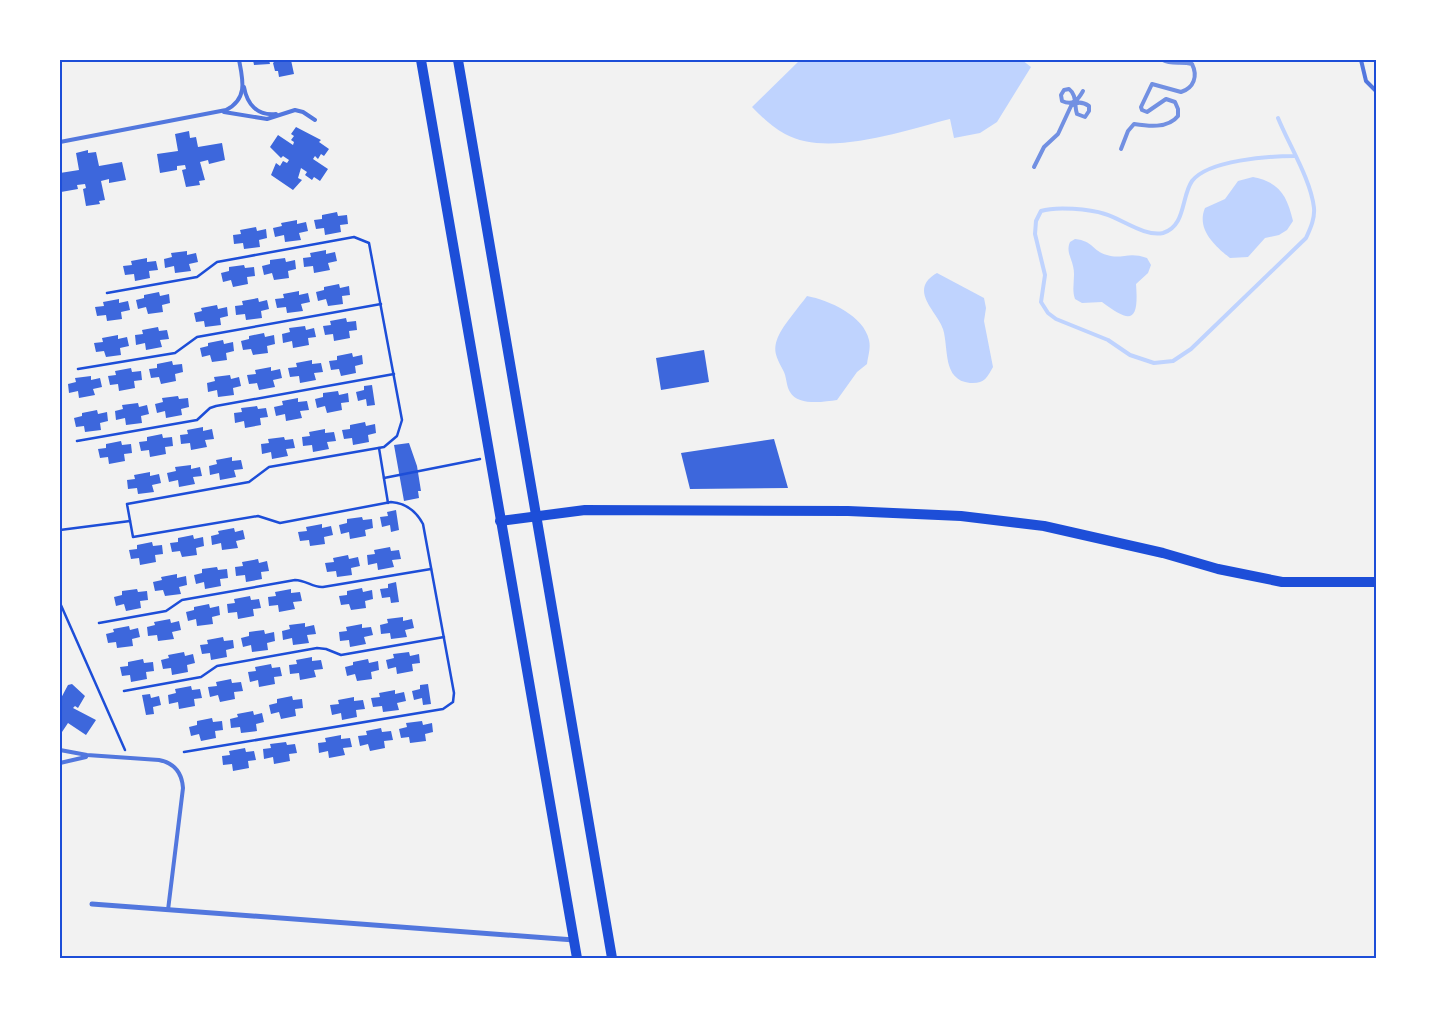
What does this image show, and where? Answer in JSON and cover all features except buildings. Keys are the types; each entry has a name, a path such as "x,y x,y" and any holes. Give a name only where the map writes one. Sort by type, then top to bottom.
{"main road":[{"path":"421,60 577,958"},
{"path":"458,60 612,958"},
{"path":"500,521 537,514 595,510 848,511 961,516 1052,528 1163,553 1218,569 1282,582 1376,582"}],"street":[{"path":"92,904 574,940"}],"lane":[{"path":"239,60 247,99 255,109 270,115 299,111 315,120"},
{"path":"1361,60 1366,81 1376,91"},
{"path":"60,142 221,112 232,107 239,99 243,83"},
{"path":"221,112 267,119 281,113"},
{"path":"60,750 98,756 164,761 178,770 183,781 168,910"},
{"path":"60,763 80,757 98,756"}],"path":[{"path":"107,293 197,277 217,262 354,237 365,240 371,249 402,425 393,441 379,448 269,467 249,482 127,504 130,522 133,537 258,516 280,523 388,503 402,504 413,510 420,519 454,693 452,702 443,709 184,752"},
{"path":"78,369 175,352 197,337 381,304"},
{"path":"77,441 197,420 216,406 394,374"},
{"path":"379,448 388,503"},
{"path":"384,478 489,457"},
{"path":"60,530 130,522"},
{"path":"98,623 166,611 182,600 295,580 307,581 319,587 431,569"},
{"path":"60,603 128,758"},
{"path":"124,691 201,677 217,666 317,648 326,649 341,656 444,637"}],"water":[{"path":"800,60 1022,60 1031,67 997,122 980,133 954,138 950,119 867,140 823,143 803,141 785,134 771,125 752,107"},
{"path":"1253,177 1276,186 1285,197 1293,221 1287,230 1279,235 1265,238 1248,257 1230,258 1218,248 1205,230 1203,216 1205,208 1225,199 1238,181"},
{"path":"1075,239 1090,244 1098,251 1107,255 1117,257 1135,255 1147,258 1151,265 1148,273 1136,284 1136,306 1131,316 1120,314 1102,302 1082,303 1075,299 1073,291 1074,270 1068,248 1070,242"},
{"path":"937,273 984,298 986,308 984,321 993,367 982,381 970,383 961,381 951,370 943,329 924,294 928,280"},
{"path":"807,296 825,301 844,310 866,331 869,340 870,349 867,364 857,372 837,400 811,402 794,396 789,390 776,354 775,346 780,332"}],"waterway":[{"path":"1278,118 1309,186 1314,208 1311,227 1306,238 1191,349 1173,361 1154,363 1130,355 1108,340 1056,319 1048,313 1041,302 1045,275 1035,234 1036,221 1041,211 1064,208 1099,212 1141,230 1156,234 1163,233 1176,224 1192,181 1200,174 1211,168 1255,158 1294,156"}],"railway":[{"path":"1121,149 1128,131 1134,124 1163,125 1178,116 1175,102 1166,99 1147,112 1142,110 1141,107 1152,84 1181,92 1189,88 1194,81 1195,73 1192,64 1163,60"},
{"path":"1034,167 1044,147 1058,134 1071,106 1073,104 1076,103 1082,103 1089,106 1089,111 1085,117 1077,114 1076,111 1076,107 1075,104 1075,100 1072,91 1069,89 1064,90 1061,95 1062,101 1069,103 1072,102 1075,101 1077,99 1083,91"}]}
